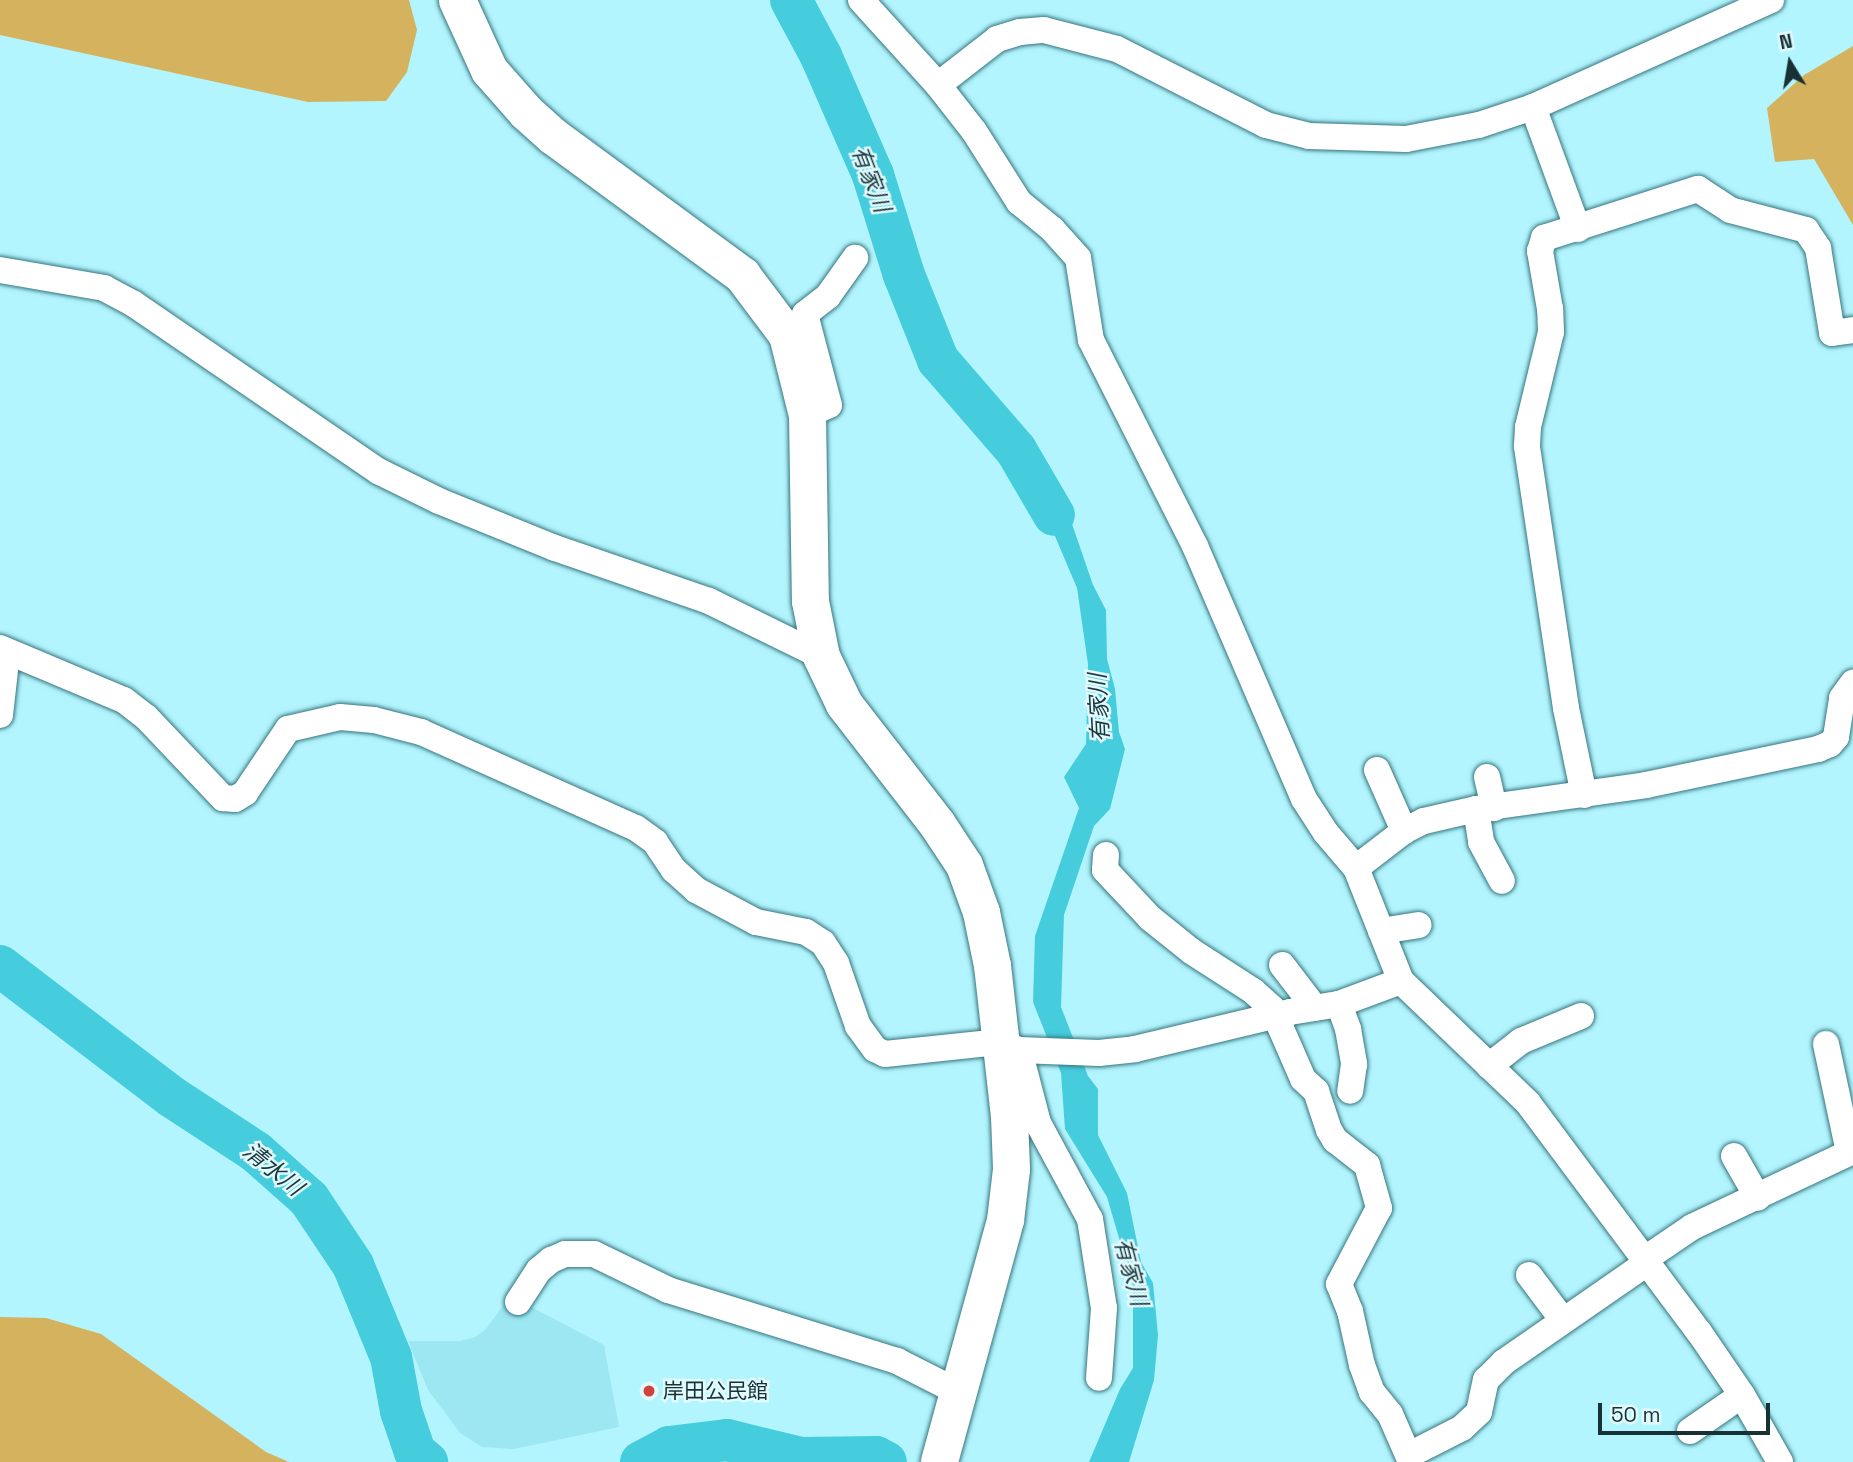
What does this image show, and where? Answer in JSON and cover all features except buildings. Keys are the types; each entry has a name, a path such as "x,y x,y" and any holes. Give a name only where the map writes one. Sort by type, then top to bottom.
{"street":[{"path":"457,0 489,70 526,112 553,136 742,275 788,335 807,415 810,601 821,656 844,704 937,824 964,865 981,912 992,965 1038,1123 1090,1219 1104,1308 1099,1378"},
{"path":"861,0 938,85 974,131 1018,202 1052,229 1078,258 1091,340 1195,546 1304,799 1326,833 1356,869 1401,981 1528,1103 1742,1395 1780,1462"},
{"path":"938,85 997,39 1020,32 1044,30 1117,49 1266,125 1309,136 1406,139 1479,125 1533,107 1771,0"},
{"path":"1533,107 1577,229"},
{"path":"1584,795 1566,708 1527,446 1528,426 1551,332 1550,309 1540,251 1544,238 1656,200 1698,189 1730,210 1806,230 1818,248 1832,333 1853,330"},
{"path":"807,415 829,405 805,314 828,296 855,258"},
{"path":"0,270 104,288 134,304 378,471 439,501 555,548 709,601 821,656"},
{"path":"0,715 4,650 124,700 146,717 223,798 235,799 246,793 288,729 340,717 374,720 421,732 636,828 655,842 674,870 696,890 756,922 806,932 823,943 836,963 858,1026 875,1049 894,1054 1015,1047 1099,1054 1135,1049 1327,1006 1401,981"},
{"path":"1356,869 1404,831 1424,821 1485,808 1584,795 1755,763 1830,744 1836,737 1842,698 1853,683"},
{"path":"1377,770 1404,831"},
{"path":"1488,777 1481,842 1502,880"},
{"path":"1106,855 1105,870 1150,918 1191,951 1253,991 1276,1016 1303,1079 1318,1097 1335,1140 1367,1165 1375,1184 1379,1208 1339,1284 1350,1311 1362,1364 1372,1392 1390,1414 1410,1458 1462,1427 1479,1412 1490,1373 1692,1227 1851,1152 1826,1045"},
{"path":"1381,931 1419,925"},
{"path":"1282,965 1348,1029 1354,1064 1350,1091"},
{"path":"1447,1003 1464,1021 1465,1044"},
{"path":"1489,1066 1521,1041 1581,1016"},
{"path":"939,1462 1006,1207 1015,1047"},
{"path":"1734,1156 1758,1198"},
{"path":"518,1302 539,1270 551,1260 565,1254 594,1254 668,1290 897,1361 958,1392"},
{"path":"1529,1275 1562,1320"},
{"path":"1690,1431 1742,1395"}],"shaded area":[{"path":"0,0 409,0 417,30 407,72 386,101 308,102 0,35"},
{"path":"1853,46 1853,225 1814,159 1775,162 1767,108 1804,75"},
{"path":"510,1296 604,1345 619,1427 514,1449 482,1447 460,1433 428,1390 408,1341 460,1341 475,1337 486,1329"},
{"path":"0,1317 46,1318 101,1334 266,1452 289,1462 0,1462"}],"water":[{"path":"1015,442 1071,521 1093,585 1106,610 1107,659 1115,689 1119,732 1125,749 1110,809 1094,826 1064,915 1061,1007 1088,1076 1098,1089 1098,1135 1127,1193 1141,1262 1153,1283 1158,1335 1154,1380 1129,1462 1089,1462 1120,1389 1133,1368 1133,1286 1107,1197 1065,1129 1061,1073 1033,1002 1035,936 1079,808 1064,777 1086,744 1088,664 1077,588"}],"waterway":[{"name":"有家川","path":"791,0 821,56 873,175 904,275 938,360 1016,450 1054,515"},
{"name":"清水川","path":"0,966 172,1097 256,1152 309,1199 353,1265 391,1357 401,1411 415,1452 427,1462"},
{"name":"清水川","path":"641,1462 669,1447 727,1440 801,1458 876,1457 886,1462"}],"place":[{"name":"岸田公民館","path":"649,1391"}]}
